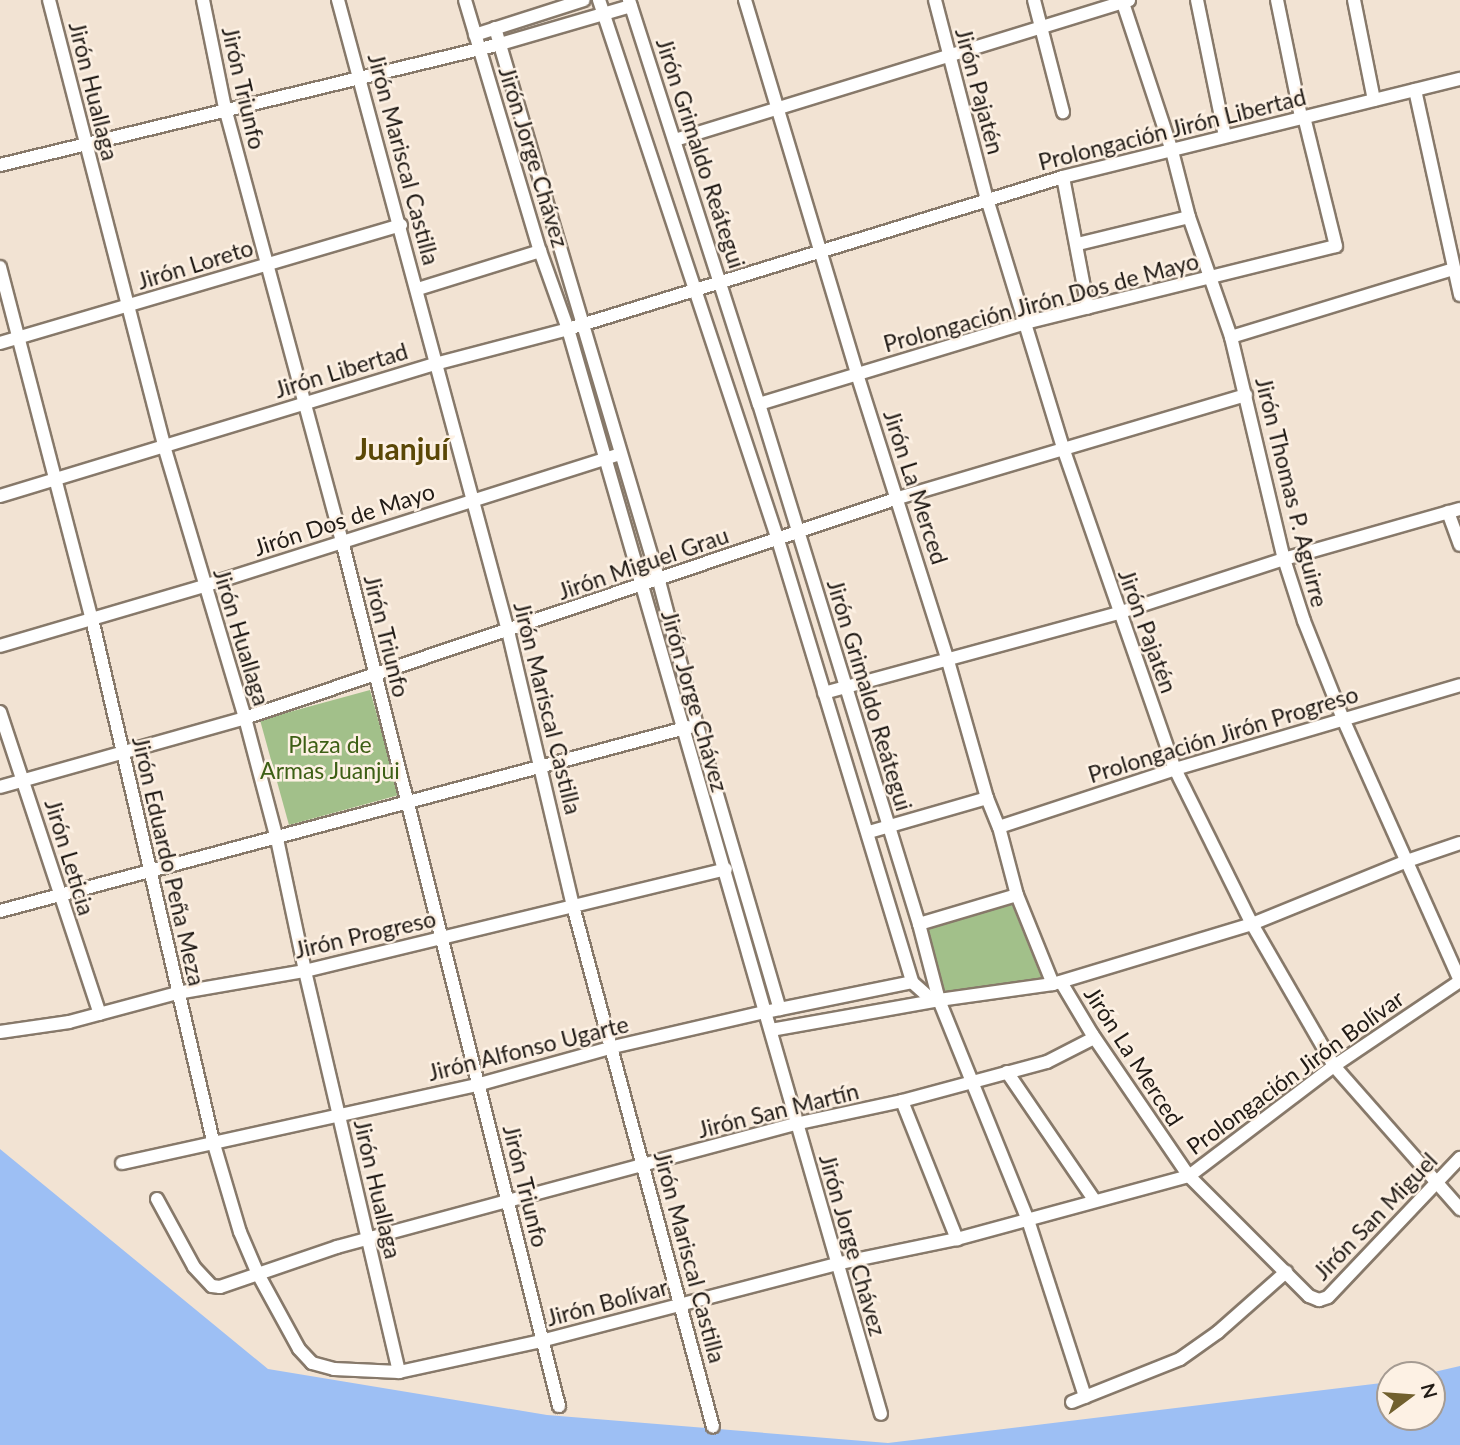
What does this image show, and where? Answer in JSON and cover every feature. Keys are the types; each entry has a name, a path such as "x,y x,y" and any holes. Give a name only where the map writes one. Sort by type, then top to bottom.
{"street":[{"name":"Jirón Huallaga","path":"49,0 164,446 245,718 277,839 305,971 399,1372"},
{"name":"Jirón Triunfo","path":"203,0 225,108 265,265 342,541 559,1406"},
{"name":"Jirón Mariscal Castilla","path":"338,0 401,225 435,364 508,631 573,906 713,1427"},
{"name":"Jirón Jorge Chávez","path":"465,0 540,251 568,330 721,870 771,1030 795,1124 881,1414"},
{"path":"0,165 360,76 477,41 495,28 584,0"},
{"name":"Jirón Grimaldo Reátegui","path":"599,0 778,540 869,832 912,982"},
{"name":"Jirón La Merced","path":"745,0 857,374 948,661 986,798 999,827 1017,895 1057,983 1188,1176 1309,1296 1319,1300"},
{"name":"Jirón Pajatén","path":"935,0 987,199 1063,448 1118,613 1175,769 1252,924 1334,1066 1460,1209"},
{"path":"1034,0 1063,112"},
{"path":"1198,0 1225,136"},
{"path":"1276,0 1302,117"},
{"path":"1354,0 1374,100"},
{"path":"675,139 779,110 1124,1"},
{"name":"Jirón Thomas P. Aguirre","path":"1124,1 1189,217 1231,337 1284,559 1304,621 1343,719 1460,981"},
{"path":"477,41 500,44 604,16 630,3"},
{"name":"Jirón Grimaldo Reátegui","path":"630,3 799,531 919,924 939,1000 1028,1220 1085,1397"},
{"name":"Jirón Jorge Chávez","path":"495,28 659,581 697,726 780,1009"},
{"name":"Prolongación Jirón Libertad","path":"695,290 1063,177 1460,79"},
{"path":"1415,90 1460,295"},
{"name":"Prolongación Jirón Dos de Mayo","path":"759,404 1025,323 1336,246 1302,117"},
{"path":"1063,177 1078,244 1088,308"},
{"path":"1078,244 1189,217"},
{"name":"Jirón Loreto","path":"0,343 401,225"},
{"path":"418,289 540,251"},
{"name":"Jirón Eduardo Peña Meza","path":"0,267 92,619 177,993 213,1141 240,1232 258,1274 299,1349 312,1363 334,1368 399,1372"},
{"path":"1231,337 1454,269"},
{"name":"Jirón Libertad","path":"0,496 435,364 568,330 695,290"},
{"name":"Jirón Miguel Grau","path":"0,787 245,718 659,581 898,498 1246,396"},
{"name":"Jirón Dos de Mayo","path":"0,646 204,586 620,454"},
{"path":"824,693 1118,613 1284,559 1454,511 1460,545"},
{"name":"Prolongación Jirón Progreso","path":"999,827 1175,769 1460,685"},
{"name":"Jirón Leticia","path":"0,712 100,1014"},
{"path":"0,911 149,869 277,839 408,801 697,726"},
{"path":"869,832 986,798"},
{"path":"771,1030 939,1000 1057,983 1252,924 1407,861 1460,843"},
{"name":"Jirón Progreso","path":"0,1032 100,1014 177,993 305,971 738,866"},
{"path":"919,924 1017,895"},
{"name":"Prolongación Jirón Bolívar","path":"1028,1220 1188,1176 1334,1066 1460,981"},
{"path":"912,982 930,998 939,1000"},
{"name":"Jirón Alfonso Ugarte","path":"122,1163 480,1084 613,1047 765,1012 912,982"},
{"name":"Jirón San Martín","path":"157,1199 194,1268 212,1286 227,1286 369,1239 508,1201 795,1124 902,1101 1047,1062 1094,1038"},
{"path":"1007,1072 1095,1201"},
{"path":"902,1101 957,1239"},
{"name":"Jirón San Miguel","path":"1319,1300 1328,1297 1460,1158"},
{"name":"Jirón Bolívar","path":"399,1372 541,1341 836,1265 957,1239 1028,1220"},
{"name":"Jirón San Miguel","path":"1072,1402 1180,1359 1218,1332 1286,1272"}],"green space":[{"name":"Plaza de Armas Juanjui","path":"370,690 399,795 289,825 260,720"},
{"path":"1011,902 1042,979 944,992 927,927"}],"water":[{"path":"0,1149 268,1369 547,1415 888,1443 1376,1384 1376,1431 1446,1431 1446,1369 1460,1366 1460,1445 0,1445"}],"district":[{"name":"Juanjuí","path":"402,448"}]}
